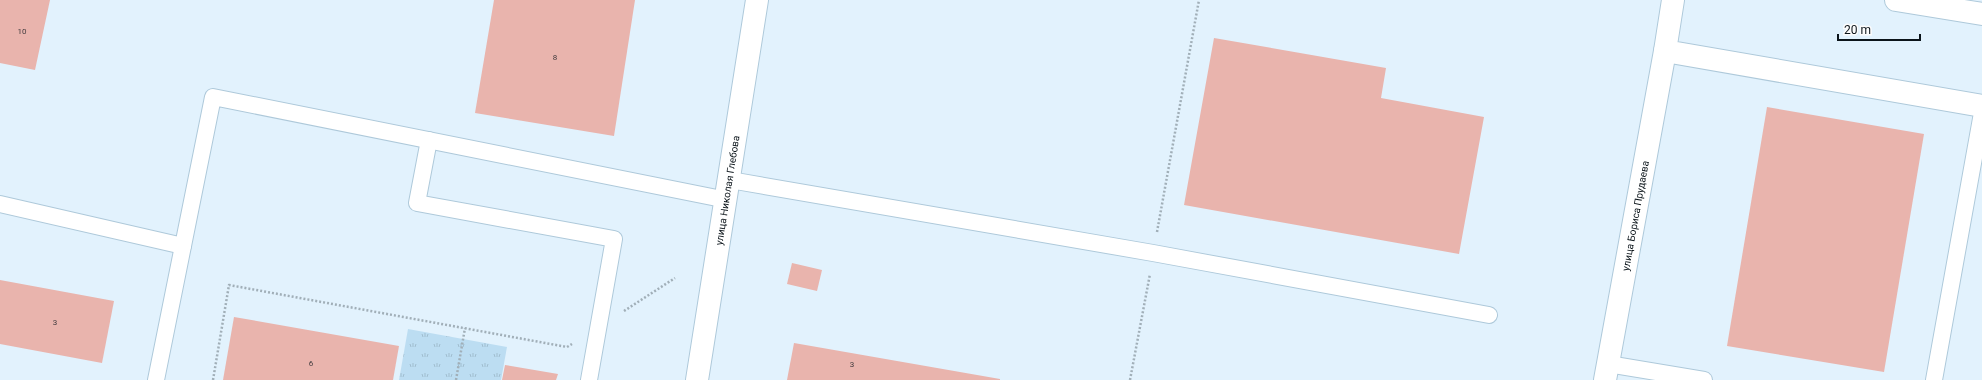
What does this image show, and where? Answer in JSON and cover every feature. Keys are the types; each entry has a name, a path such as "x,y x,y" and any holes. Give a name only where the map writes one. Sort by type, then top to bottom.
{"street":[{"name":"улица Николая Глебова","path":"697,380 757,0"},
{"name":"улица Бориса Прудаева","path":"1607,372 1673,0"},
{"path":"1896,0 1982,14"},
{"path":"1665,51 1982,106"}],"lane":[{"path":"156,380 213,97 429,140 728,190 1154,253 1489,315"},
{"path":"1934,380 1982,113"},
{"path":"429,140 417,203 614,239 589,380"},
{"path":"0,204 183,246"},
{"path":"1607,372 1704,380"}],"path":[{"path":"1130,380 1199,0"},
{"path":"213,380 229,285 567,347 675,278"},
{"path":"456,380 465,328"}],"green space":[{"path":"408,329 507,347 501,380 399,380"}],"building":[{"path":"0,0 50,0 35,70 0,63"},
{"path":"494,0 635,0 614,136 475,113"},
{"path":"1214,38 1386,68 1381,98 1484,117 1459,254 1184,205"},
{"path":"1767,107 1924,134 1884,372 1727,346"},
{"path":"792,263 822,270 817,291 787,284"},
{"path":"0,280 114,301 102,363 0,344"},
{"path":"234,317 399,346 393,380 223,380"},
{"path":"794,343 1000,379 1000,380 787,380"},
{"path":"505,365 558,374 556,380 502,380"}]}
